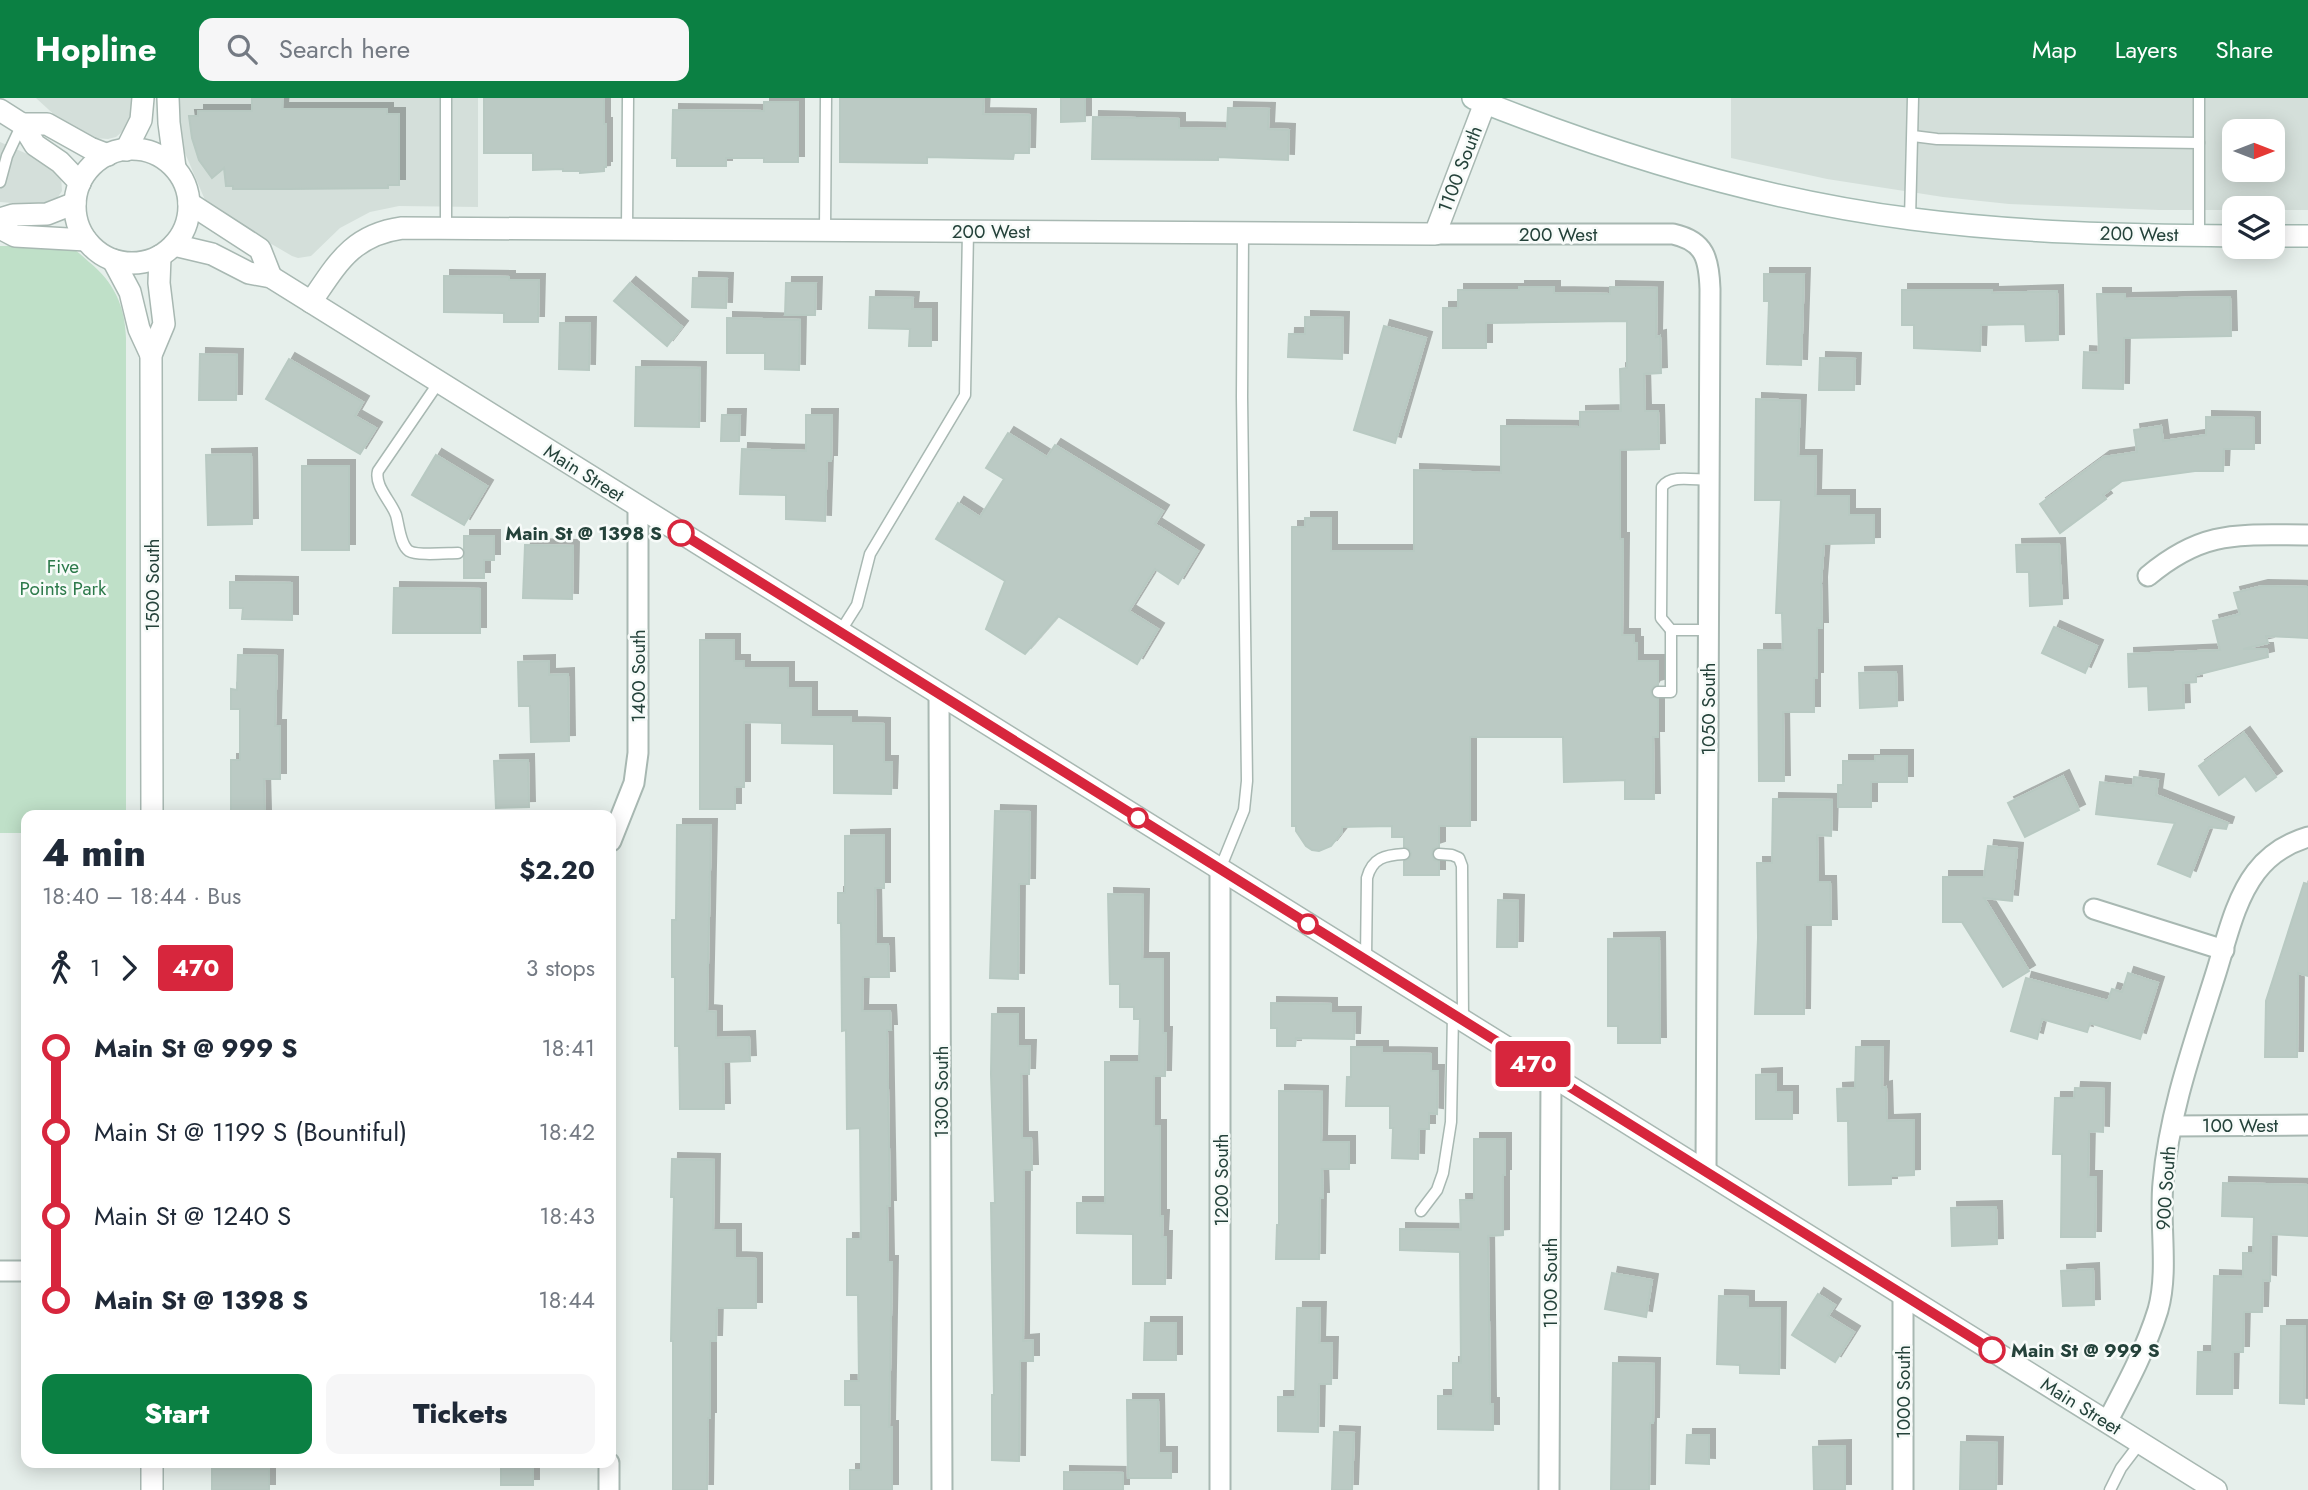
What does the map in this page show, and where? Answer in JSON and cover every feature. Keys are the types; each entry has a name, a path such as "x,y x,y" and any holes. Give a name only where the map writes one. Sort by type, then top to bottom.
{"street":[{"path":"0,219 13,215 47,214 78,193 96,162 117,152 134,137 141,120 143,98"},
{"path":"0,110 22,124 35,145 60,162 78,193 79,229 86,240 103,256 129,264 145,262 167,251 186,225 189,203 187,190 175,168 168,98"},
{"name":"200 West","path":"1482,100 1573,136 1655,164 1828,205 1910,219 2004,229 2222,236"},
{"name":"1100 South","path":"1435,234 1482,100"},
{"path":"22,124 47,124 83,144 117,152 144,150 161,157 175,168"},
{"path":"189,203 260,249 271,278"},
{"path":"0,228 15,236 86,240"},
{"name":"200 West","path":"311,302 346,253 360,242 384,231 402,228 1662,234 1682,237 1700,248"},
{"path":"2285,236 2308,236"},
{"name":"1050 South","path":"1700,248 1707,259 1709,270 1706,1172"},
{"name":"Main Street","path":"167,251 212,254 250,273 271,278 311,302 2216,1490"},
{"name":"1500 South","path":"152,810 151,355 163,324 159,283 167,251"},
{"name":"1500 South","path":"113,260 130,292 139,329 151,355"},
{"name":"1400 South","path":"616,828 634,783 638,754 638,506"},
{"path":"2148,576 2170,558 2195,545 2219,538 2244,535 2308,535"},
{"name":"1300 South","path":"939,694 942,1490"},
{"name":"900 South","path":"2108,1422 2133,1374 2158,1309 2166,1152 2186,1069 2224,950 2242,898 2256,872 2277,851 2308,837"},
{"name":"1200 South","path":"1220,869 1220,1490"},
{"path":"2094,909 2224,950"},
{"name":"1100 South","path":"1549,1490 1551,1075"},
{"name":"100 West","path":"2173,1126 2308,1125"},
{"path":"0,1271 21,1271"},
{"name":"1000 South","path":"1903,1295 1903,1490"},
{"path":"152,1468 152,1490"},
{"path":"609,1468 609,1490"}],"lane":[{"path":"446,98 446,229"},
{"path":"627,230 628,98"},
{"path":"825,231 826,98"},
{"path":"1910,219 1913,98"},
{"path":"2199,98 2199,236"},
{"path":"0,182 7,156 22,124"},
{"path":"1913,136 1937,139 2199,142"},
{"path":"840,632 857,605 870,554 965,395 968,231"},
{"path":"1220,869 1244,810 1247,781 1242,397 1243,233"},
{"path":"439,382 376,477 391,505 404,545 409,551 458,553"},
{"path":"1658,692 1671,692 1671,630 1661,618 1662,487 1671,480 1709,480"},
{"path":"1671,630 1709,630"},
{"path":"1366,960 1369,869 1383,856 1404,854"},
{"path":"1420,1211 1437,1190 1443,1173 1451,1122 1458,1017 1462,866 1459,859 1452,855 1438,854"},
{"path":"2110,1490 2121,1468 2140,1443"}],"shaded area":[{"path":"36,98 134,98 133,116 116,137 92,138 60,120"},
{"path":"178,98 478,98 478,207 399,206 370,212 340,228 311,256 292,256 208,207 182,146 177,120"},
{"path":"1731,98 2308,98 2308,210 2285,210 2285,196 2222,196 2222,210 2009,204 1827,179 1731,158"},
{"path":"0,142 34,157 61,175 62,191 56,200 37,205 0,202"}],"green space":[{"name":"Five Points Park","path":"51,244 75,250 98,270 116,296 125,326 126,810 21,810 21,833 0,833 0,246"}],"building":[{"path":"252,98 283,98 282,109 387,109 387,114 399,114 399,185 388,185 388,188 233,189 233,186 226,186 224,168 212,178 199,160 189,116 198,116 198,111 252,111"},
{"path":"484,98 604,98 604,171 580,173 563,169 533,170 533,153 484,153"},
{"path":"840,98 984,98 983,114 1030,115 1029,153 1014,153 1013,159 927,157 927,163 840,162"},
{"path":"1061,98 1085,98 1085,121 1061,122"},
{"path":"764,102 798,102 798,162 764,162 764,158 726,158 726,166 677,166 677,158 672,158 673,110 764,111"},
{"path":"1228,108 1269,109 1268,129 1289,130 1288,160 1218,157 1218,160 1092,159 1093,117 1179,119 1179,128 1227,129"},
{"path":"1764,274 1804,274 1801,365 1767,364 1769,301 1764,301"},
{"path":"444,276 539,280 538,322 504,322 504,313 444,312"},
{"path":"693,278 727,279 726,308 692,307"},
{"path":"630,283 682,327 667,346 614,301"},
{"path":"786,283 816,283 815,315 785,315"},
{"path":"1519,287 1554,287 1554,293 1610,294 1610,287 1657,288 1656,337 1660,336 1661,373 1644,374 1645,411 1658,411 1659,449 1620,450 1622,635 1634,635 1637,661 1658,661 1658,685 1651,691 1652,696 1658,699 1658,737 1653,737 1654,799 1625,799 1625,780 1564,782 1563,737 1470,737 1470,826 1439,826 1439,847 1433,849 1432,854 1434,860 1439,861 1439,875 1404,875 1404,861 1410,858 1411,853 1404,847 1404,837 1392,837 1392,826 1342,827 1342,832 1331,846 1319,851 1312,850 1296,831 1296,826 1292,826 1292,527 1305,527 1305,518 1331,518 1331,551 1414,551 1414,470 1501,473 1501,426 1580,427 1580,412 1621,411 1620,369 1627,368 1627,321 1486,323 1486,348 1443,348 1443,308 1458,308 1458,290 1519,290"},
{"path":"1902,290 1992,290 1992,293 2057,291 2058,340 2026,341 2025,324 1981,325 1980,351 1914,348 1914,325 1902,325"},
{"path":"2097,294 2125,294 2125,299 2230,297 2231,336 2124,338 2123,389 2083,388 2084,352 2099,353"},
{"path":"870,297 913,298 912,309 931,309 931,346 909,346 910,329 869,328"},
{"path":"1305,317 1343,318 1342,359 1288,357 1289,334 1305,334"},
{"path":"727,318 800,320 799,370 765,369 765,353 727,353"},
{"path":"560,323 590,323 589,370 559,369"},
{"path":"1384,326 1426,338 1395,443 1354,430"},
{"path":"200,354 237,355 236,400 199,400"},
{"path":"1820,358 1855,359 1854,390 1819,390"},
{"path":"289,359 363,402 355,416 376,428 360,454 266,399"},
{"path":"636,367 700,368 699,427 635,426"},
{"path":"1756,399 1800,401 1798,456 1816,456 1815,496 1849,496 1849,515 1874,515 1874,543 1824,544 1822,628 1817,628 1814,712 1783,712 1784,781 1759,781 1758,650 1783,650 1782,613 1776,613 1781,500 1755,500"},
{"path":"722,415 740,415 739,441 721,441"},
{"path":"806,415 832,415 825,521 786,519 786,495 740,494 742,449 806,451"},
{"path":"2206,417 2254,418 2254,449 2224,449 2223,471 2195,471 2122,481 2103,495 2106,499 2060,533 2040,504 2104,457 2137,452 2134,430 2161,426 2163,441 2206,435"},
{"path":"1008,433 1047,457 1055,445 1163,511 1155,524 1198,551 1178,584 1155,569 1129,611 1158,629 1137,664 1058,616 1025,654 986,629 1005,581 936,539 958,503 980,517 1004,479 986,468"},
{"path":"251,454 252,524 208,525 206,455"},
{"path":"436,455 487,486 464,525 412,495"},
{"path":"302,466 349,466 349,550 302,550"},
{"path":"464,536 494,536 494,560 484,560 484,578 464,578"},
{"path":"2059,544 2062,604 2030,606 2029,572 2017,572 2016,545"},
{"path":"525,545 573,546 572,599 523,598"},
{"path":"230,582 292,583 292,620 242,619 243,608 230,608"},
{"path":"2262,586 2308,587 2308,638 2266,636 2268,643 2243,649 2267,649 2268,657 2196,675 2196,682 2183,683 2184,708 2149,710 2148,686 2129,687 2128,654 2220,650 2213,621 2240,614 2234,593"},
{"path":"394,588 480,589 480,633 393,633"},
{"path":"2054,627 2097,646 2085,673 2042,653"},
{"path":"700,640 734,640 734,661 744,661 744,668 788,668 788,688 811,688 811,717 851,717 851,723 884,724 884,762 892,762 891,794 834,793 834,744 782,743 782,723 744,722 744,787 735,787 735,809 700,809"},
{"path":"238,655 277,656 275,726 280,726 280,779 264,779 265,810 231,810 231,760 240,760 240,709 231,709 231,689 237,690"},
{"path":"549,661 549,675 568,674 569,741 531,742 530,706 519,706 518,662"},
{"path":"1896,672 1897,706 1860,708 1859,673"},
{"path":"2244,733 2276,777 2256,791 2245,776 2219,795 2199,766"},
{"path":"1875,756 1907,756 1907,782 1871,782 1871,807 1838,807 1838,785 1843,785 1843,761 1875,761"},
{"path":"528,760 529,807 496,808 494,761"},
{"path":"2063,776 2079,810 2025,837 2008,803"},
{"path":"2134,777 2158,780 2156,795 2228,823 2226,829 2209,827 2190,877 2158,864 2175,823 2096,814 2100,782 2133,786"},
{"path":"1773,799 1832,800 1831,836 1817,835 1818,882 1830,882 1831,925 1805,925 1804,1014 1755,1014 1757,863 1772,863"},
{"path":"995,811 1030,812 1029,884 1019,884 1018,979 990,978"},
{"path":"677,825 711,825 707,1011 716,1012 716,1038 749,1037 750,1061 723,1062 724,1109 680,1109 679,1046 675,1046 675,977 672,977 672,920 676,920"},
{"path":"884,835 884,888 875,888 876,944 888,944 889,977 863,977 862,1011 890,1011 891,1030 887,1030 890,1206 887,1206 888,1262 892,1262 889,1427 892,1427 892,1490 850,1490 850,1470 861,1470 861,1405 845,1405 845,1381 859,1381 858,1295 847,1295 847,1239 861,1239 860,1128 847,1129 846,1030 842,1031 841,923 838,923 838,893 845,893 845,836"},
{"path":"1988,846 2017,849 2012,901 1984,898 2029,971 2003,987 1962,922 1943,922 1943,877 1984,877"},
{"path":"2304,883 2308,884 2308,976 2298,973 2297,1057 2265,1057 2266,1001"},
{"path":"1108,894 1143,895 1142,959 1163,959 1165,1076 1154,1076 1154,1126 1160,1126 1160,1216 1163,1216 1162,1237 1166,1237 1165,1284 1133,1284 1133,1234 1077,1233 1077,1203 1105,1203 1105,1062 1139,1062 1140,1019 1134,1019 1134,1007 1120,1007 1120,984 1110,984"},
{"path":"1498,900 1518,901 1517,947 1497,947"},
{"path":"1659,938 1660,1043 1618,1043 1618,1026 1608,1026 1608,939"},
{"path":"2128,973 2158,983 2140,1039 2090,1023 2087,1032 2042,1019 2037,1039 2011,1031 2026,978 2108,1001 2112,989 2122,992"},
{"path":"1271,1003 1331,1004 1331,1013 1355,1013 1354,1039 1296,1038 1295,1046 1277,1046 1277,1028 1271,1028"},
{"path":"992,1014 1018,1014 1018,1046 1030,1046 1029,1074 1021,1074 1022,1138 1031,1138 1032,1170 1024,1170 1023,1341 1033,1340 1033,1361 1020,1361 1019,1461 992,1460 994,1395 991,1203 995,1203"},
{"path":"1351,1047 1382,1047 1382,1053 1431,1054 1431,1071 1438,1071 1437,1114 1429,1113 1429,1129 1419,1129 1418,1159 1392,1158 1393,1128 1390,1128 1390,1106 1346,1106 1347,1077 1351,1077"},
{"path":"1856,1047 1883,1047 1882,1088 1886,1087 1887,1121 1914,1120 1914,1175 1891,1176 1891,1184 1849,1185 1848,1121 1838,1121 1837,1089 1855,1088"},
{"path":"1776,1074 1776,1092 1792,1092 1792,1119 1756,1119 1756,1075"},
{"path":"2075,1088 2104,1089 2103,1132 2089,1131 2088,1177 2096,1177 2095,1237 2061,1237 2062,1154 2053,1154 2055,1098 2074,1098"},
{"path":"1279,1091 1322,1092 1321,1142 1349,1142 1349,1169 1322,1169 1319,1259 1276,1259 1279,1225"},
{"path":"1474,1139 1505,1139 1503,1235 1488,1236 1490,1404 1493,1404 1493,1430 1438,1429 1438,1396 1453,1396 1453,1363 1461,1363 1460,1252 1400,1250 1400,1229 1461,1230 1460,1200 1474,1200"},
{"path":"672,1159 714,1160 713,1230 735,1230 735,1258 756,1259 756,1308 717,1308 716,1341 710,1341 707,1490 673,1490"},
{"path":"2223,1183 2308,1185 2308,1236 2271,1234 2270,1281 2263,1280 2262,1312 2244,1312 2243,1352 2233,1352 2232,1394 2197,1394 2198,1352 2212,1352 2214,1276 2243,1277 2243,1253 2253,1253 2254,1217 2222,1216"},
{"path":"1996,1207 1997,1244 1952,1246 1951,1208"},
{"path":"2093,1269 2094,1305 2063,1306 2061,1271"},
{"path":"1612,1273 1652,1280 1646,1317 1605,1309"},
{"path":"1818,1294 1835,1305 1828,1316 1854,1332 1835,1362 1792,1335"},
{"path":"1719,1296 1748,1297 1748,1308 1780,1308 1779,1374 1740,1373 1740,1365 1717,1364"},
{"path":"1297,1308 1320,1308 1319,1343 1332,1343 1331,1384 1319,1384 1318,1432 1278,1431 1278,1397 1295,1397"},
{"path":"1145,1323 1176,1323 1176,1360 1144,1360"},
{"path":"2281,1326 2305,1326 2304,1404 2280,1403"},
{"path":"1613,1363 1654,1364 1649,1490 1611,1490"},
{"path":"1127,1400 1158,1400 1159,1453 1171,1453 1171,1478 1128,1478"},
{"path":"1334,1432 1354,1433 1352,1490 1332,1490"},
{"path":"1687,1435 1709,1435 1709,1464 1686,1463"},
{"path":"1961,1442 1997,1443 1996,1490 1960,1490"},
{"path":"1845,1446 1845,1490 1814,1490 1813,1447"},
{"path":"501,1468 533,1468 533,1485 501,1485"},
{"path":"212,1469 269,1469 269,1490 212,1490"},
{"path":"1064,1472 1123,1473 1123,1490 1064,1490"}],"bus line":[{"name":"470","path":"681,533 1992,1350"}],"place":[{"name":"Main St @ 1398 S","path":"681,533"},
{"name":"Main St @ 999 S","path":"1992,1350"}]}
